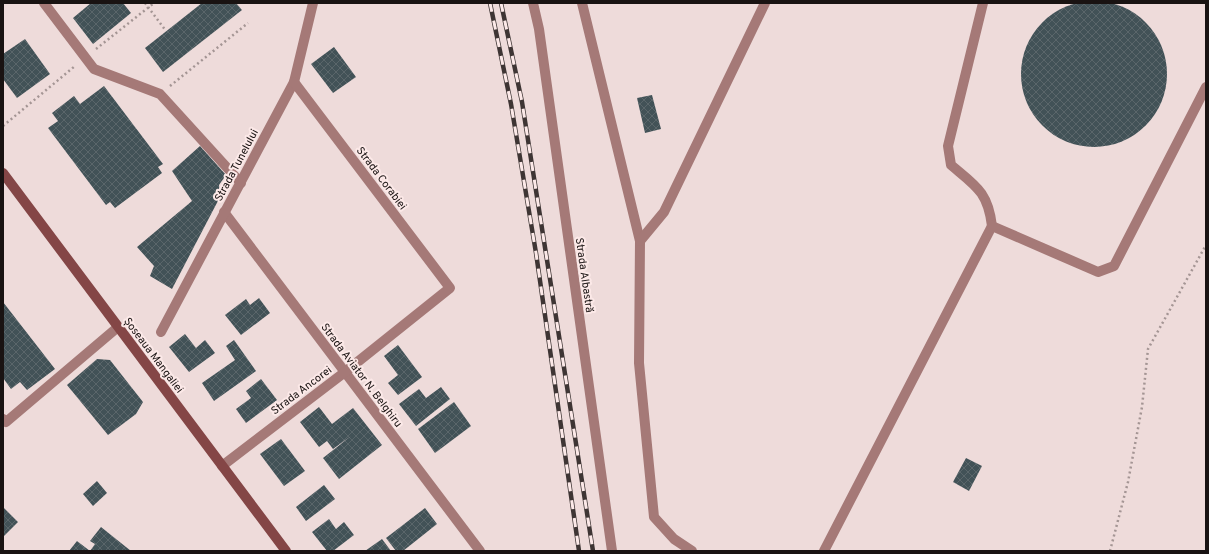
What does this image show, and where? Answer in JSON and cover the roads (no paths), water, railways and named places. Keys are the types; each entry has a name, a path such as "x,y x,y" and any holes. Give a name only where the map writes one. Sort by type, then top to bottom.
{"street":[{"path":"44,3 94,69 160,94 240,183"},
{"name":"Strada Tunelului","path":"161,332 294,82 313,3"},
{"name":"Strada Albastră","path":"533,3 541,45 612,551"},
{"path":"582,3 640,241 639,362 654,517 674,539 692,551"},
{"path":"640,241 664,212 765,3"},
{"path":"824,551 992,226 990,209 980,188 951,165 948,146 983,3"},
{"name":"Strada Corabiei","path":"294,82 450,288"},
{"path":"992,226 1098,272 1114,266 1206,87"},
{"name":"Șoseaua Mangaliei","path":"3,173 286,551"},
{"name":"Strada Aviator N. Belghiru","path":"224,212 480,551"},
{"name":"Strada Ancorei","path":"222,466 345,372 450,288"},
{"path":"3,419 6,422 118,328"}],"railway":[{"path":"490,3 511,104 536,253 579,551"},
{"path":"501,3 522,102 593,551"}]}
